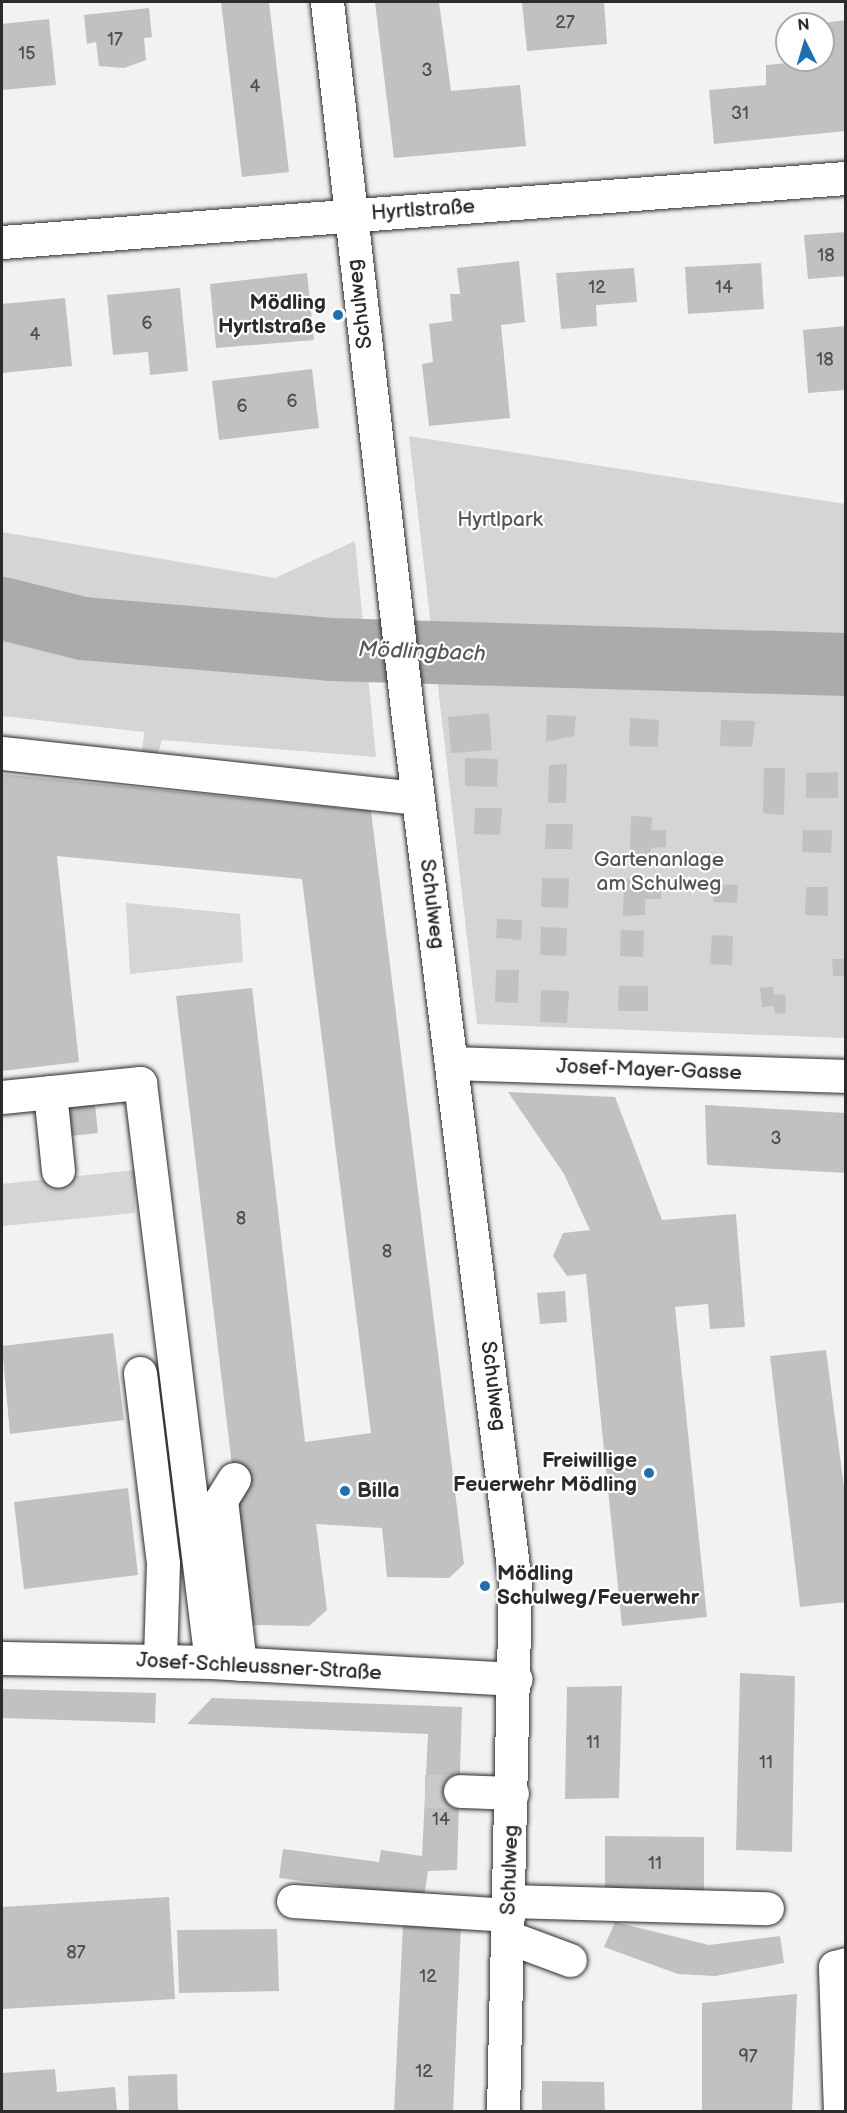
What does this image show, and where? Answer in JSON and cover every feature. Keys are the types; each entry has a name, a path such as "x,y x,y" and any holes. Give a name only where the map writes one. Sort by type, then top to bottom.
{"street":[{"name":"Schulweg","path":"327,2 406,700 508,1503 515,1583 516,1678 503,2112"},
{"name":"Hyrtlstraße","path":"2,242 846,178"},
{"path":"2,753 418,798"},
{"name":"Josef-Mayer-Gasse","path":"452,1063 846,1076"},
{"path":"2,1097 140,1083 225,1663"},
{"path":"50,1092 58,1171"},
{"path":"140,1373 164,1563 160,1662"},
{"path":"225,1663 221,1500 234,1479"},
{"name":"Josef-Schleussner-Straße","path":"2,1658 225,1663 516,1678"},
{"path":"460,1791 512,1792"},
{"path":"292,1901 509,1918 767,1908"},
{"path":"509,1918 570,1960"},
{"path":"840,2112 835,1967 846,1964"}],"green space":[{"path":"409,436 845,504 845,1038 477,1024"},
{"path":"2,532 275,578 355,541 376,757 162,740 155,763 141,761 144,732 2,716"},
{"path":"126,903 240,914 243,962 130,974"},
{"path":"135,1170 135,1213 2,1226 2,1184"}],"building":[{"path":"221,2 269,2 289,172 242,177"},
{"path":"375,2 439,2 451,91 520,85 526,146 394,158"},
{"path":"522,2 604,2 607,44 527,51"},
{"path":"149,8 152,37 144,38 146,60 124,68 99,66 96,42 87,44 84,15"},
{"path":"49,19 56,85 2,90 2,24"},
{"path":"846,20 846,131 714,144 709,90 766,85 766,65 775,64 775,72 835,72 835,21"},
{"path":"846,232 846,276 808,279 804,235"},
{"path":"519,261 525,322 501,325 510,418 429,426 422,364 433,362 429,324 452,321 450,294 460,294 457,268"},
{"path":"761,263 764,309 688,314 685,267"},
{"path":"634,268 637,302 596,305 597,326 561,329 556,273"},
{"path":"307,273 314,340 216,348 210,284"},
{"path":"180,288 188,371 150,375 148,352 113,355 107,295"},
{"path":"65,298 72,366 2,373 2,304"},
{"path":"846,326 846,390 808,393 803,330"},
{"path":"312,369 319,428 219,440 212,381"},
{"path":"489,713 492,750 451,753 448,717"},
{"path":"547,715 576,716 574,736 546,742"},
{"path":"630,718 659,720 658,747 629,746"},
{"path":"721,720 755,721 752,747 720,746"},
{"path":"465,758 498,759 497,787 465,786"},
{"path":"567,764 566,803 548,803 549,765"},
{"path":"764,768 785,768 784,815 763,813"},
{"path":"838,772 838,798 806,798 806,773"},
{"path":"2,774 371,811 464,1564 449,1578 387,1577 382,1528 316,1524 327,1610 309,1626 251,1625 176,996 252,988 305,1442 371,1433 302,879 57,856 79,1062 2,1071"},
{"path":"475,808 502,808 500,835 474,834"},
{"path":"631,816 652,817 651,830 666,830 666,847 651,848 650,855 630,854"},
{"path":"546,824 573,824 572,849 545,849"},
{"path":"803,830 832,830 831,853 802,852"},
{"path":"542,878 569,878 568,908 541,907"},
{"path":"624,879 662,880 661,899 645,899 645,915 623,916"},
{"path":"714,884 738,885 737,903 713,902"},
{"path":"806,887 828,887 828,916 805,915"},
{"path":"497,919 522,920 521,940 496,938"},
{"path":"541,927 567,928 566,956 540,955"},
{"path":"621,930 644,931 643,957 620,956"},
{"path":"712,935 733,936 732,965 710,964"},
{"path":"832,959 846,959 846,976 833,976"},
{"path":"496,970 519,970 518,1003 495,1002"},
{"path":"619,986 648,986 648,1011 618,1011"},
{"path":"773,987 774,995 785,994 786,1013 775,1014 774,1006 762,1007 760,988"},
{"path":"541,990 569,991 567,1023 540,1022"},
{"name":"Freiwillige Feuerwehr Mödling","path":"508,1092 615,1097 662,1220 736,1214 745,1327 710,1329 708,1304 675,1307 707,1617 622,1626 586,1274 567,1276 553,1256 563,1233 590,1230 564,1174"},
{"path":"94,1096 98,1133 71,1136 67,1099"},
{"path":"705,1105 846,1113 846,1173 707,1165"},
{"path":"565,1291 567,1322 540,1324 537,1293"},
{"path":"113,1333 124,1420 10,1434 2,1346"},
{"path":"826,1350 846,1502 846,1602 800,1607 770,1356"},
{"path":"128,1488 138,1575 24,1589 14,1502"},
{"path":"740,1673 795,1676 792,1852 736,1850"},
{"path":"622,1686 619,1798 565,1799 567,1687"},
{"path":"2,1689 156,1693 155,1723 2,1718"},
{"path":"212,1698 462,1707 457,1870 428,1871 424,1897 279,1878 283,1849 379,1862 381,1850 422,1856 428,1734 187,1724"},
{"path":"605,1836 704,1837 704,1891 605,1891"},
{"path":"169,1897 175,1999 2,2009 2,1907"},
{"path":"615,1922 709,1945 780,1936 784,1963 715,1976 678,1974 604,1947"},
{"path":"403,1925 461,1925 453,2112 394,2112"},
{"path":"277,1929 279,1991 179,1993 177,1930"},
{"path":"797,1994 792,2112 702,2112 702,2003"},
{"path":"55,2069 57,2092 115,2087 117,2112 2,2112 2,2073"},
{"path":"177,2074 178,2112 129,2112 128,2076"},
{"path":"542,2081 604,2082 605,2112 542,2112"}],"waterway":[{"name":"Mödlingbach","path":"2,608 82,628 330,649 846,664"}],"tunnel":[{"path":"425,1791 460,1791"}],"place":[{"name":"Mödling Hyrtlstraße","path":"338,315"},
{"name":"Freiwillige Feuerwehr Mödling","path":"649,1473"},
{"name":"Billa","path":"345,1491"},
{"name":"Mödling Schulweg/Feuerwehr","path":"485,1586"}],"park label":[{"name":"Hyrtlpark","path":"500,520"},
{"name":"Gartenanlage am Schulweg","path":"659,872"}]}
